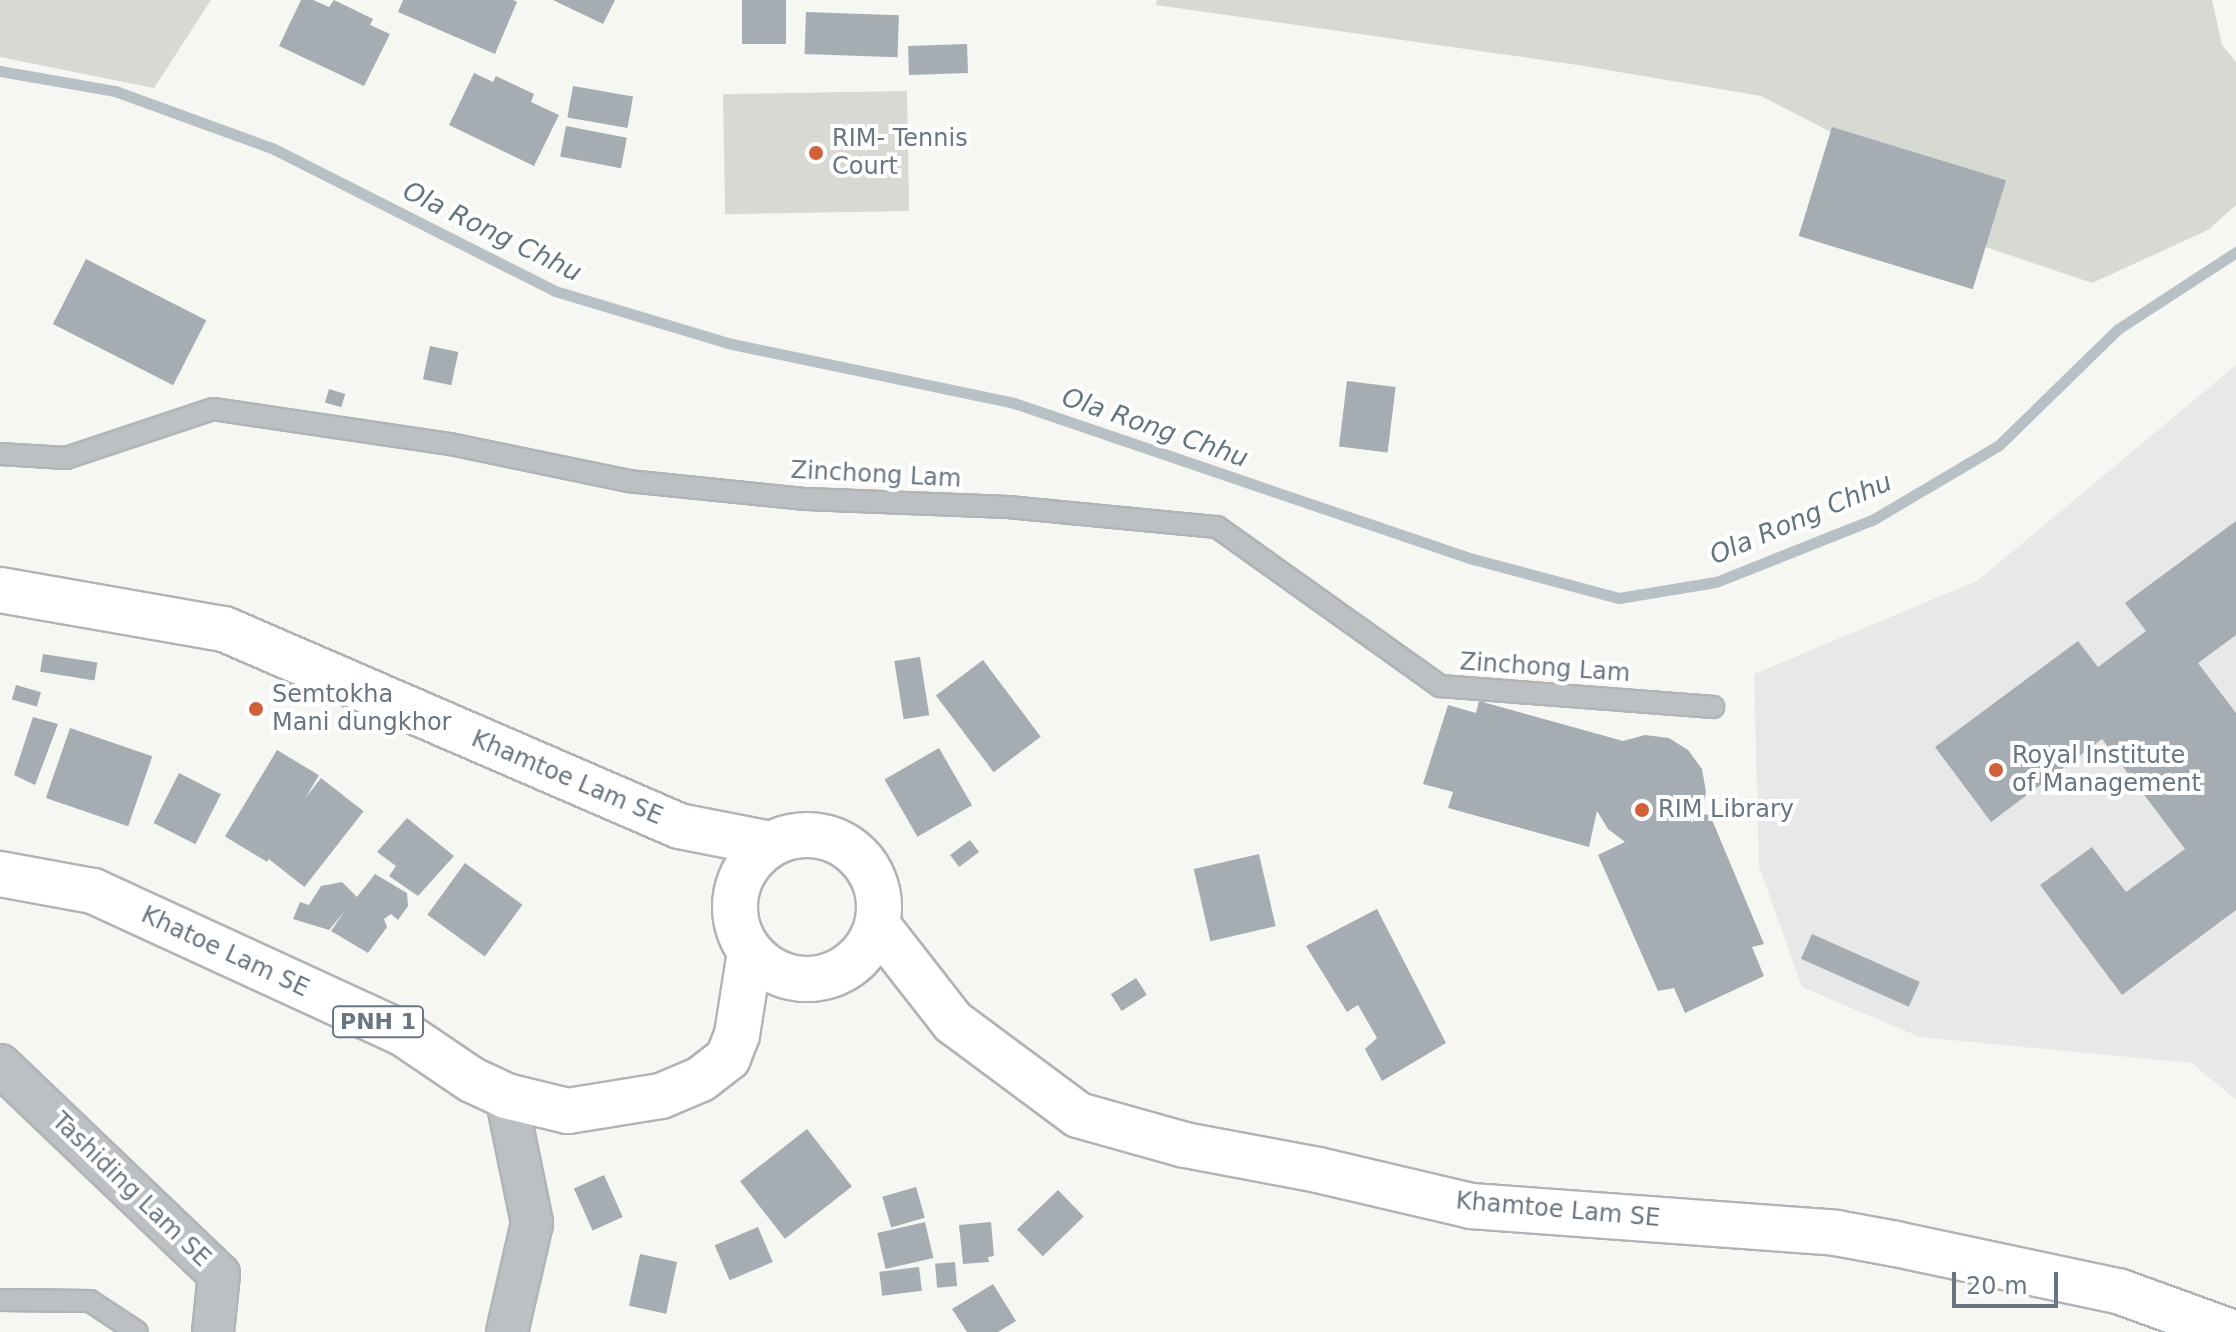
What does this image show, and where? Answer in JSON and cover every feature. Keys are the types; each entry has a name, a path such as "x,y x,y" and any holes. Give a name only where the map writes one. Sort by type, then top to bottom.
{"main road":[{"name":"Khamtoe Lam SE","path":"0,590 224,629 679,826 771,844"},
{"name":"Khamtoe Lam SE","path":"679,826 736,889"},
{"path":"808,834 844,844 859,855 878,888 878,926 868,948 851,965 822,979 805,980 774,973 750,952 739,933 734,912 736,889 755,856 771,844 808,834"},
{"name":"Khatoe Lam SE","path":"0,874 93,891 404,1034 472,1080 506,1096 568,1111 661,1096 701,1079 728,1058 737,1035 750,952"},
{"name":"Khamtoe Lam SE","path":"878,926 953,1022 1078,1115 1185,1145 1318,1170 1471,1206 1851,1235 2118,1291 2231,1332"},
{"path":"851,965 928,990"},
{"name":"Khatoe Lam SE","path":"737,1035 805,980"}],"street":[{"name":"Tashiding Lam SE","path":"0,1065 219,1274 213,1332"},
{"path":"506,1096 532,1223 507,1332"}],"lane":[{"name":"Zinchong Lam","path":"0,454 66,458 213,409 450,444 628,481 806,499 1008,507 1217,527 1440,686 1713,707"},
{"path":"0,1300 90,1301 137,1332"}],"shaded area":[{"path":"0,0 211,0 154,88 0,57"},
{"path":"1157,0 2212,0 2222,45 2236,62 2236,205 2208,230 2092,283 1897,217 1866,150 1761,96 1578,65 1156,5"},
{"name":"RIM- Tennis Court","path":"907,91 909,211 725,214 723,94"},
{"name":"Royal Institute of Management","path":"2236,365 2236,1100 2192,1063 1920,1037 1802,987 1759,866 1754,674 1977,581"}],"building":[{"path":"301,0 313,0 329,7 334,0 373,19 370,25 390,34 364,86 279,46"},
{"path":"403,0 517,2 495,54 398,12"},
{"path":"553,0 615,0 603,24"},
{"path":"742,0 786,0 786,44 742,44"},
{"path":"806,12 899,15 897,57 805,54"},
{"path":"967,44 968,73 909,75 908,46"},
{"path":"474,73 493,82 496,76 534,94 531,102 559,115 534,166 449,125"},
{"path":"573,86 633,97 628,128 567,118"},
{"path":"566,126 627,138 621,168 560,156"},
{"path":"1832,127 2006,180 1973,289 1799,236"},
{"path":"86,259 206,320 173,385 53,324"},
{"path":"430,346 458,352 451,385 423,379"},
{"path":"1347,381 1396,387 1388,452 1339,447"},
{"path":"329,389 345,394 341,407 325,402"},
{"name":"Royal Institute of Management","path":"2236,521 2236,635 2198,663 2236,713 2236,910 2122,995 2040,885 2092,847 2126,892 2185,849 2102,739 1991,822 1935,747 2078,641 2098,667 2146,631 2125,603"},
{"path":"43,654 97,663 95,680 40,672"},
{"path":"920,657 929,715 904,719 894,661"},
{"path":"983,660 1041,737 994,772 936,696"},
{"path":"16,685 41,692 37,707 12,699"},
{"path":"1479,701 1623,741 1645,735 1669,738 1688,750 1702,769 1706,792 1701,814 1710,815 1764,944 1752,947 1764,976 1685,1013 1674,988 1658,991 1598,855 1625,842 1608,829 1597,811 1589,847 1448,808 1453,792 1423,784 1448,705 1476,713"},
{"path":"33,717 58,724 35,785 14,775"},
{"path":"70,728 152,756 128,826 46,798"},
{"path":"939,748 972,805 917,837 884,780"},
{"path":"277,750 319,775 267,862 225,837"},
{"path":"179,773 221,794 195,844 154,823"},
{"path":"321,778 364,811 304,887 262,854"},
{"path":"407,818 454,856 418,896 389,876 396,866 377,852"},
{"path":"970,840 979,852 959,867 950,855"},
{"path":"1259,854 1276,926 1210,941 1194,869"},
{"path":"465,863 522,905 485,957 427,915"},
{"path":"375,874 407,893 408,906 398,920 391,914 384,919 387,927 368,953 331,931 344,912 329,930 293,919 300,902 309,905 321,886 342,882 357,897"},
{"path":"1377,909 1446,1043 1382,1081 1365,1049 1377,1038 1358,1005 1347,1012 1306,946"},
{"path":"1812,934 1920,982 1909,1007 1801,959"},
{"path":"1136,978 1147,995 1122,1011 1111,994"},
{"path":"807,1129 852,1187 785,1239 740,1181"},
{"path":"604,1175 623,1217 593,1230 574,1188"},
{"path":"916,1187 925,1218 891,1227 882,1197"},
{"path":"1058,1190 1084,1217 1043,1256 1017,1230"},
{"path":"925,1222 933,1258 886,1269 877,1233"},
{"path":"991,1222 994,1256 988,1257 989,1262 963,1264 959,1225"},
{"path":"758,1227 773,1262 730,1280 715,1245"},
{"path":"640,1254 677,1262 666,1314 629,1306"},
{"path":"955,1262 957,1286 937,1288 935,1264"},
{"path":"919,1267 922,1291 882,1296 879,1272"},
{"path":"993,1284 1016,1321 998,1332 967,1332 952,1309"}],"waterway":[{"name":"Ola Rong Chhu","path":"0,71 115,91 272,148 555,291 732,344 1014,403 1473,559 1619,598 1716,582 1874,519 1999,445 2118,329 2236,252"}],"place":[{"name":"RIM- Tennis Court","path":"816,153"},
{"name":"Semtokha Mani dungkhor","path":"256,709"},
{"name":"Royal Institute of Management","path":"1996,770"},
{"name":"RIM Library","path":"1642,810"}]}
